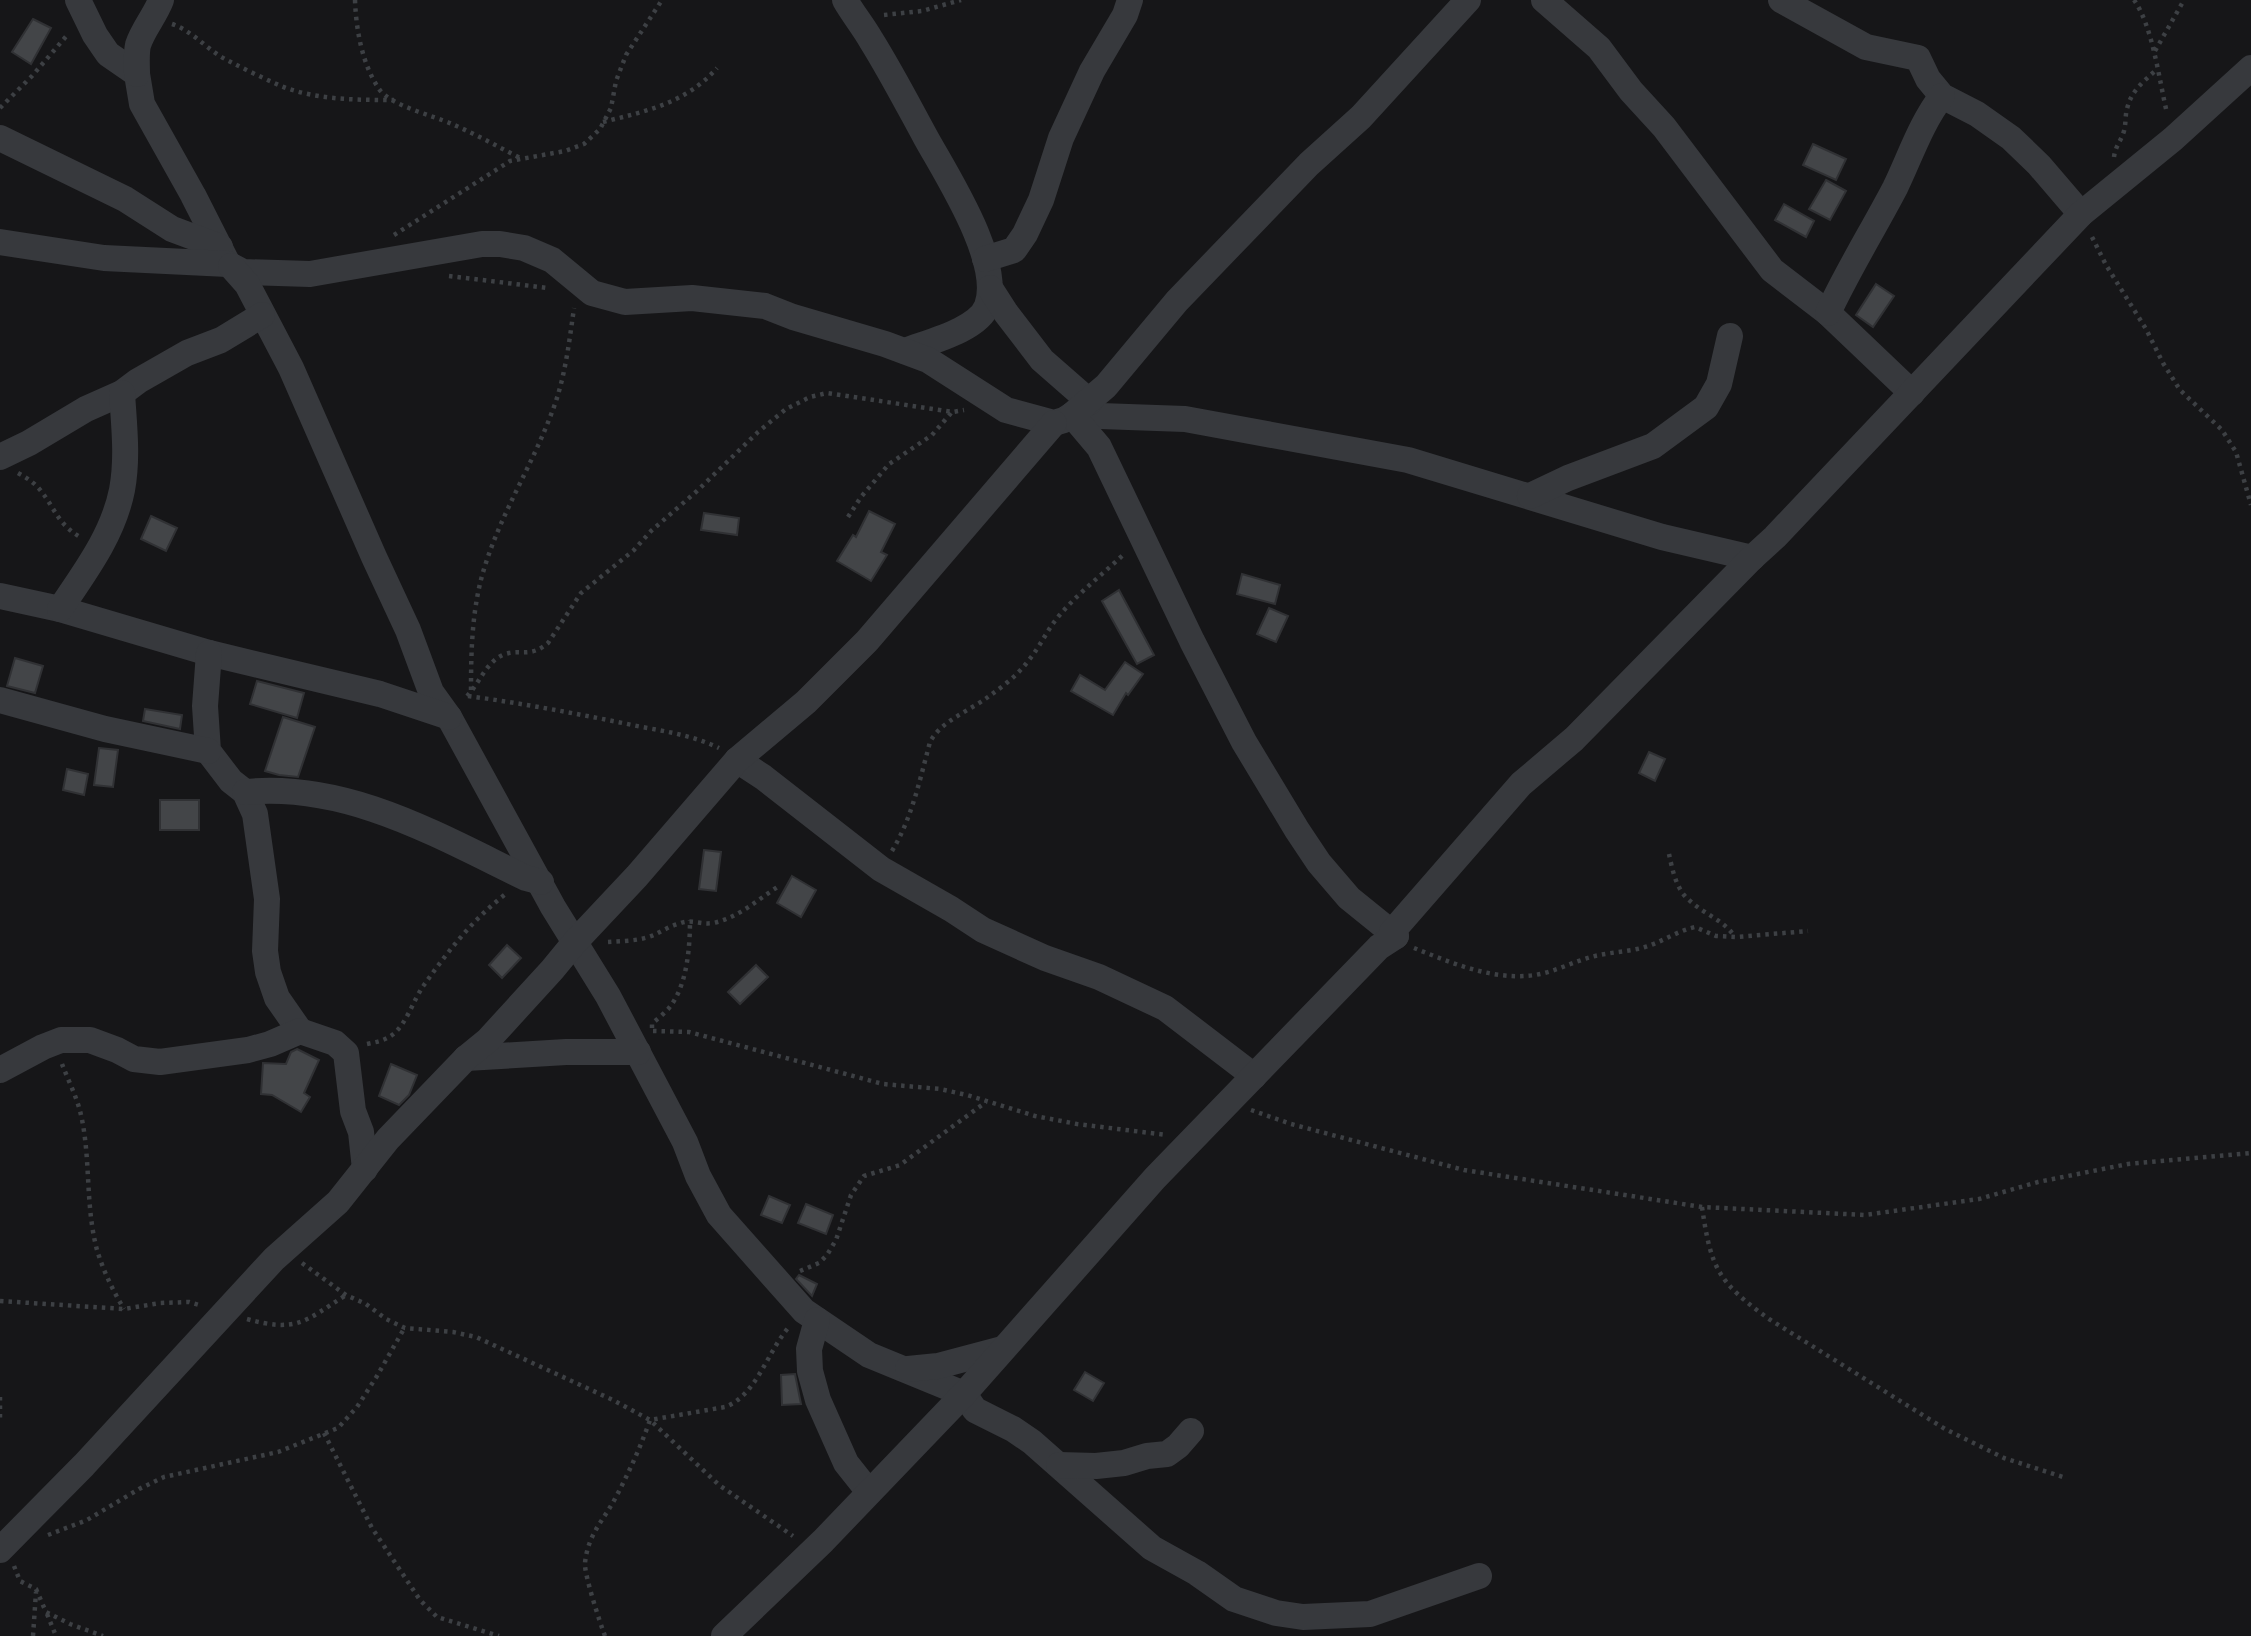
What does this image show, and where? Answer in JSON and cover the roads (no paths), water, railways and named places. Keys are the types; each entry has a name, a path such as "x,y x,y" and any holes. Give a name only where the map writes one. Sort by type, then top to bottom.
{"street":[{"path":"985,259 1014,250 1025,234 1041,200 1061,138 1092,71 1125,15 1130,0"},
{"path":"3,1541 84,1465 284,1251 338,1202 388,1139 466,1058 488,1040 737,761 806,702 867,641 1072,413 1106,386 1177,301 1301,173 1361,117 1468,0"},
{"path":"1544,0 1599,48 1631,91 1664,127 1772,270 1828,313 1912,393"},
{"path":"1781,0 1866,47 1918,58 1928,79 1942,96 1977,114 2011,138 2039,165 2081,214"},
{"path":"82,7 95,35 108,54 137,74"},
{"path":"159,7 143,32 137,48 137,74 142,104 226,259 247,284 291,368 408,630 431,692 449,717 533,880 577,940 608,996 641,1042 719,1215 810,1315 869,1355 964,1394 975,1409 1013,1429 1059,1465 1152,1548 1197,1573 1234,1599 1276,1613 1303,1617 1370,1614 1479,1576"},
{"path":"850,9 869,37 959,196 985,259 990,288 987,306 980,317 967,327 905,351"},
{"path":"724,1636 813,1550 964,1394 1156,1178 1394,934 1521,784 1574,739 1752,558 1776,537 2081,214 2173,139 2251,68"},
{"path":"1828,313 1847,272 1903,172 1929,113 1942,96"},
{"path":"0,138 125,199 226,259 243,272 310,274 482,244 524,248 552,260 582,290 625,302 692,298 765,306 905,351 928,360 1006,410 1198,421 1408,460 1662,537 1752,558"},
{"path":"0,242 104,258 226,259"},
{"path":"990,288 1042,360 1072,413 1099,447 1192,641 1244,742 1297,830 1319,863 1349,898 1394,934"},
{"path":"4,462 29,443 86,410 122,393 187,353 221,340 262,315"},
{"path":"1530,496 1568,478 1653,446 1706,407 1719,384 1730,336"},
{"path":"60,609 103,543 116,513 125,463 122,393"},
{"path":"0,596 60,609 209,653 380,694 449,717"},
{"path":"209,653 205,706 208,751 231,781 245,792 255,814 267,899 265,951 268,972 277,998 300,1031 335,1043 346,1053 365,1169"},
{"path":"0,700 105,729 208,751"},
{"path":"737,761 764,777 881,869 983,930 1045,958 1099,977 1166,1008 1254,1076"},
{"path":"245,792 270,790 337,797 425,830 533,880"},
{"path":"0,1070 43,1047 61,1041 90,1040 134,1059 160,1062 248,1050 300,1031"},
{"path":"466,1058 566,1052 641,1042"},
{"path":"810,1315 810,1371 818,1400 846,1463 869,1492"},
{"path":"904,1368 938,1366 1002,1349"},
{"path":"1059,1465 1106,1465 1167,1454 1178,1446 1191,1430"}]}
